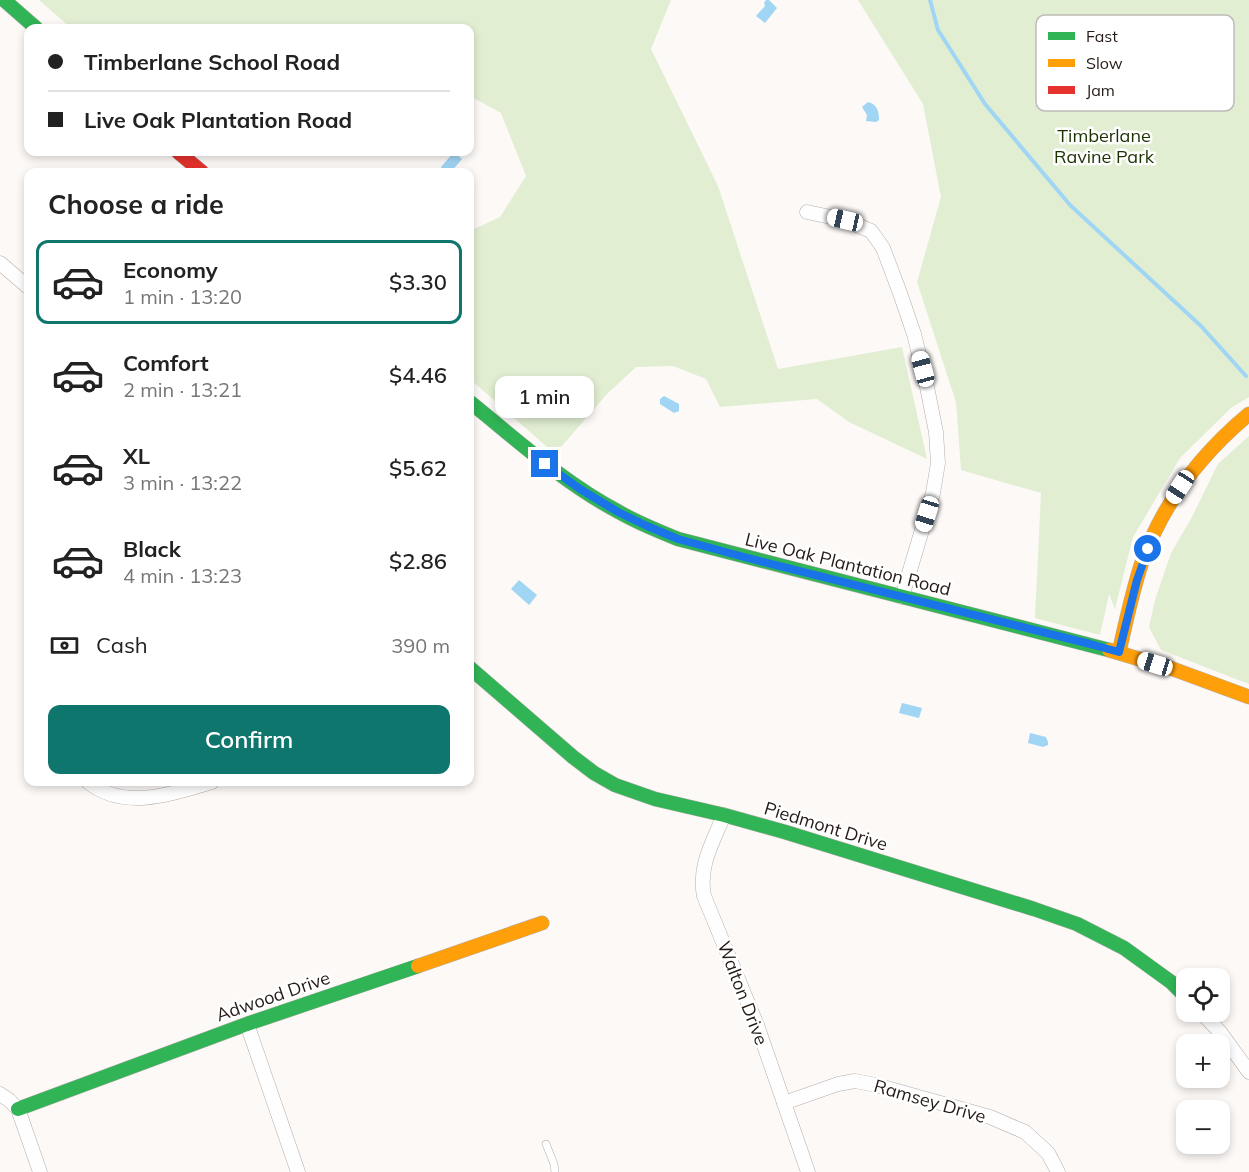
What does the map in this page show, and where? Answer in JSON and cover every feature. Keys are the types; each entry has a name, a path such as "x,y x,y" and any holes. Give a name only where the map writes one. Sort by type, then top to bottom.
{"street":[{"path":"4,0 31,24"},
{"path":"183,156 197,168"},
{"path":"807,212 845,220 872,231 883,248 914,334 936,432 938,463 933,493 902,597"},
{"path":"0,263 24,284"},
{"name":"Live Oak Plantation Road","path":"474,405 562,477 618,512 678,539 1119,652 1249,697"},
{"path":"1119,652 1137,580 1163,517 1190,473 1218,441 1249,414"},
{"name":"Piedmont Drive","path":"474,671 573,757 615,785 655,799 785,832 1077,924 1106,937 1134,954 1176,987"},
{"path":"95,786 108,794 136,799 197,786"},
{"name":"Walton Drive","path":"724,815 706,857 702,874 704,896 757,1026 808,1172"},
{"name":"Adwood Drive","path":"18,1110 247,1024 542,923"},
{"path":"1210,1022 1249,1072"},
{"path":"247,1024 297,1172"},
{"name":"Ramsey Drive","path":"784,1103 838,1084 855,1081 876,1085 990,1117 1024,1132 1048,1153 1058,1172"},
{"path":"0,1094 18,1110 40,1172"}],"lane":[{"path":"546,1144 555,1172"}],"green space":[{"path":"39,0 671,0 651,49 718,186 778,369 902,347 927,459 849,422 817,399 720,407 706,379 673,366 636,367 607,394 555,454 474,383 474,229 500,217 526,176 501,113 474,98 474,24 66,24"},
{"name":"Timberlane Ravine Park","path":"858,0 1249,0 1249,397 1231,408 1180,458 1133,537 1115,609 1109,594 1100,635 1035,618 1041,493 961,470 956,402 917,282 941,197 923,104"},
{"path":"1249,436 1249,684 1161,650 1149,627 1155,600 1171,553 1218,464"}],"water":[{"path":"766,0 777,8 765,23 756,16 765,6"},
{"path":"868,102 874,104 878,111 879,120 876,122 866,121 867,115 862,107"},
{"path":"451,156 459,156 462,159 454,168 441,167"},
{"path":"664,396 679,404 679,411 674,413 660,404 660,399"},
{"path":"519,580 537,595 529,605 511,589"},
{"path":"902,703 922,708 919,718 899,713"},
{"path":"1030,733 1046,737 1048,745 1043,747 1028,743"}],"waterway":[{"path":"930,0 938,30 985,104 1070,205 1201,326 1246,376"}],"traffic: fast":[{"path":"4,0 31,24"},
{"path":"474,405 579,488 633,520 678,539 1109,650"},
{"path":"474,671 573,757 615,785 655,799 785,832 1077,924 1124,948 1176,987"},
{"path":"18,1109 247,1024 418,966"}],"traffic: slow":[{"path":"1119,652 1138,573 1161,520 1185,481 1231,429 1249,414"},
{"path":"1109,650 1173,669 1249,697"},
{"path":"418,966 542,923"}],"traffic: jam":[{"path":"183,156 197,168"}],"route":[{"path":"545,464 618,512 678,539 1119,652 1137,580 1148,549"}]}
